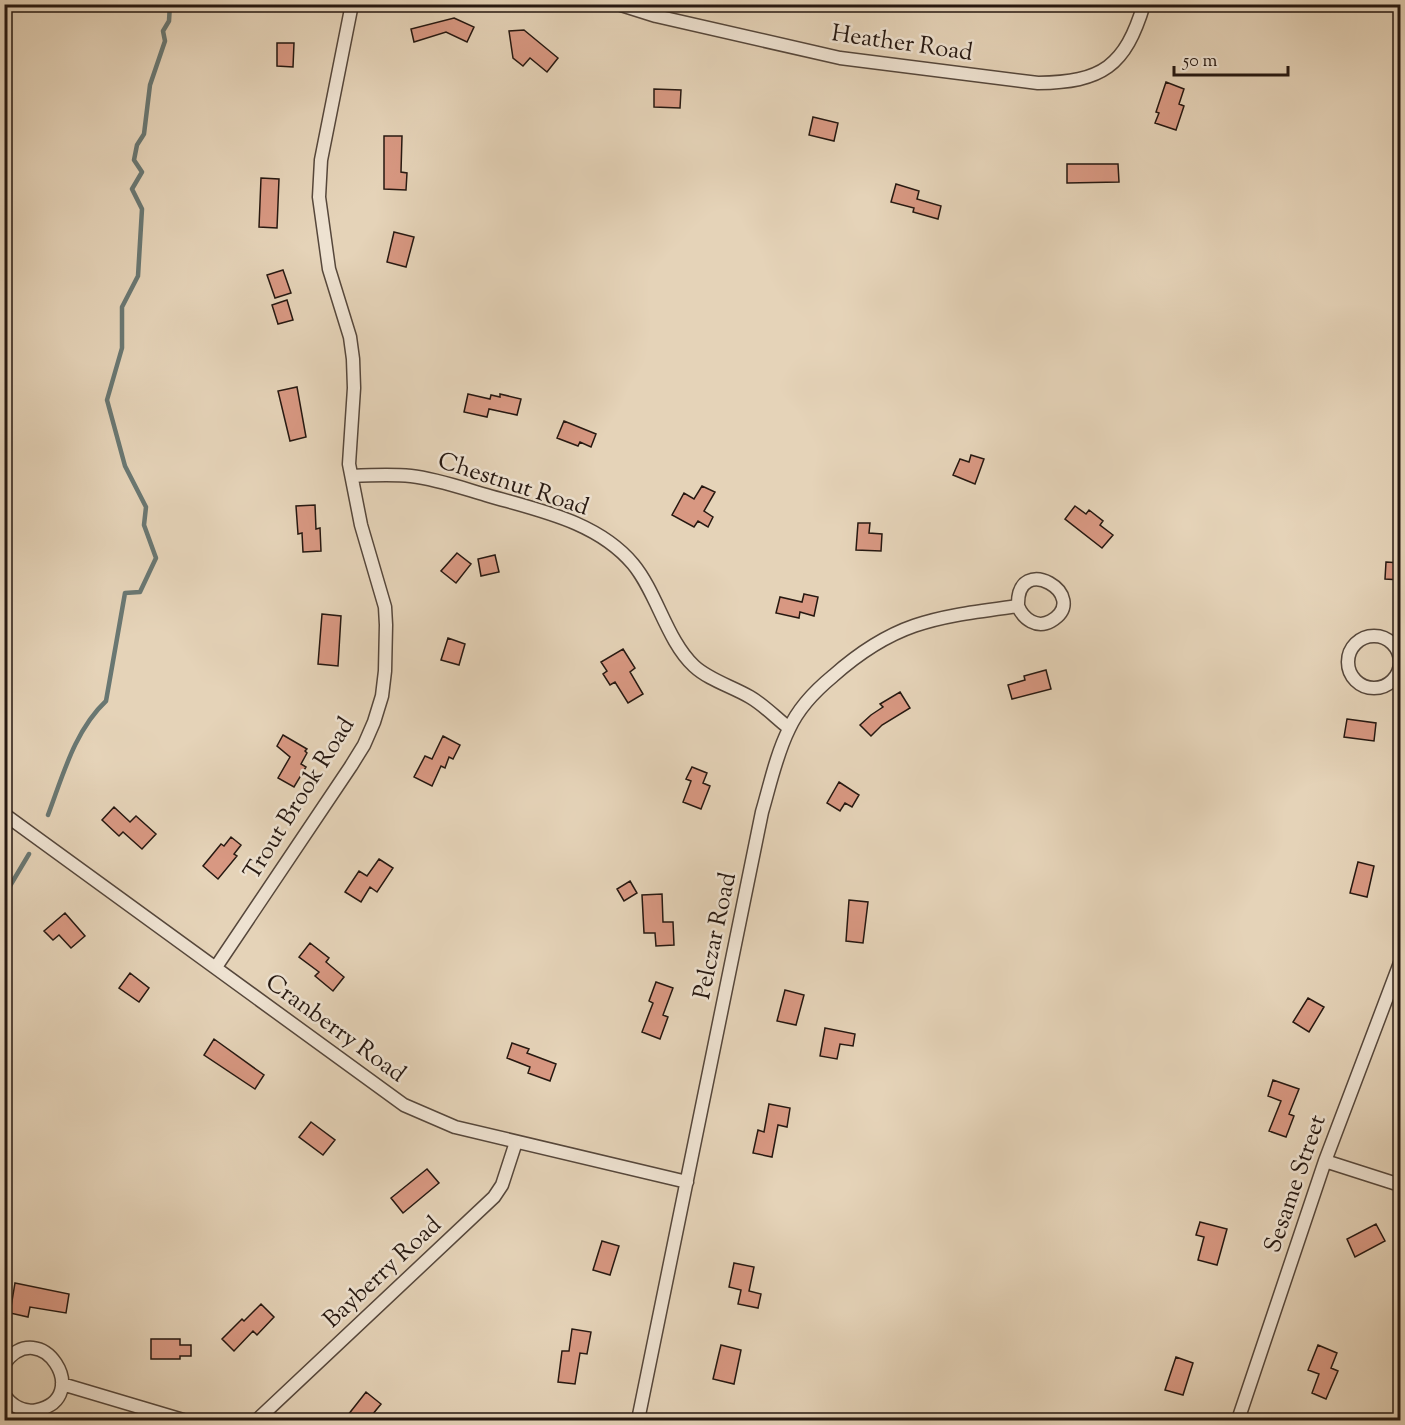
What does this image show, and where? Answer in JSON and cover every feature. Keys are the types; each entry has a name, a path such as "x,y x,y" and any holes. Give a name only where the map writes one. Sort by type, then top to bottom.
{"street":[{"name":"Trout Brook Road","path":"216,967 351,766 368,737 382,696 386,655 385,607 361,525 352,476 350,453 353,359 350,338 329,269 319,197 321,160 352,4"},
{"name":"Heather Road","path":"618,4 656,16 840,58 1038,83 1067,82 1093,77 1122,55 1137,27 1144,4"},
{"name":"Chestnut Road","path":"352,476 392,475 435,480 565,519 603,538 632,563 642,577 674,637 694,666 721,683 752,698 789,728"},
{"name":"Pelczar Road","path":"638,1420 762,812 789,728 804,706 826,682 851,659 891,634 939,618 1018,606"},
{"path":"1368,637 1385,639 1397,651 1400,660 1398,678 1383,687 1375,688 1359,684 1349,671 1348,662 1353,647 1368,637"},
{"name":"Cranberry Road","path":"4,814 404,1106 455,1127 687,1182"},
{"name":"Sesame Street","path":"1238,1420 1325,1161 1401,963"},
{"name":"Bayberry Road","path":"257,1420 494,1197 510,1166 516,1142"},
{"path":"1325,1161 1401,1185"},
{"path":"4,1364 19,1351 30,1348 42,1351 56,1361 61,1372 62,1384 54,1401 38,1410 20,1408 4,1395"},
{"path":"62,1384 183,1420"}],"building":[{"path":"454,18 474,27 467,42 446,32 414,42 411,29"},
{"path":"524,30 558,58 547,72 530,58 523,66 513,58 509,31"},
{"path":"277,43 294,43 293,67 277,66"},
{"path":"1166,82 1184,89 1179,104 1184,106 1176,130 1155,123 1159,113 1156,112"},
{"path":"654,89 681,90 680,108 654,107"},
{"path":"813,117 838,123 834,141 809,135"},
{"path":"384,136 402,136 401,172 407,173 406,190 384,189"},
{"path":"1067,164 1118,164 1119,182 1067,183"},
{"path":"261,178 279,179 277,228 259,227"},
{"path":"896,184 919,191 917,199 941,206 938,219 913,212 914,208 891,202"},
{"path":"394,232 414,237 406,267 387,262"},
{"path":"283,270 291,293 275,298 267,275"},
{"path":"287,300 293,320 278,324 272,305"},
{"path":"297,387 306,437 290,441 278,391"},
{"path":"468,394 490,399 491,395 500,397 500,394 521,399 517,415 489,409 487,417 464,412"},
{"path":"564,421 596,434 591,447 580,442 578,446 557,438"},
{"path":"971,455 984,459 975,484 953,475 960,459 969,462"},
{"path":"702,486 715,492 704,511 713,517 708,527 698,521 694,527 672,515 684,493 694,499"},
{"path":"315,505 316,529 320,528 321,551 303,552 302,533 298,534 296,506"},
{"path":"1075,506 1086,514 1089,510 1103,521 1100,525 1113,535 1102,548 1065,519"},
{"path":"858,523 870,523 869,533 882,534 881,551 856,550"},
{"path":"457,553 471,564 456,583 441,571"},
{"path":"495,555 499,572 481,576 478,559"},
{"path":"1386,562 1401,563 1401,580 1385,579"},
{"path":"804,594 818,597 814,616 800,612 799,618 776,613 780,597 802,602"},
{"path":"322,614 341,616 338,666 318,664"},
{"path":"448,638 465,644 459,665 441,660"},
{"path":"623,649 635,668 630,672 643,694 628,703 615,682 610,685 603,674 607,671 601,662"},
{"path":"1046,670 1051,689 1012,699 1008,685 1025,680 1024,676"},
{"path":"900,692 910,708 882,725 871,736 860,725 883,707 880,704"},
{"path":"1347,719 1376,723 1374,741 1344,737"},
{"path":"283,735 307,749 301,764 306,767 294,787 278,778 290,757 277,746"},
{"path":"443,736 460,745 453,759 449,757 445,768 441,766 432,786 414,777 425,756 432,759"},
{"path":"692,767 707,773 703,783 710,786 701,809 683,802 691,781 686,779"},
{"path":"839,782 859,795 852,807 845,803 840,811 827,803"},
{"path":"114,807 130,822 136,816 156,834 142,849 123,832 119,836 102,820"},
{"path":"231,837 241,845 234,854 237,856 218,879 203,866 221,844 224,846"},
{"path":"379,859 393,868 377,892 370,887 361,902 345,892 359,871 367,876"},
{"path":"1358,862 1374,866 1367,897 1350,893"},
{"path":"630,881 637,893 624,901 617,889"},
{"path":"662,894 663,922 673,922 674,945 656,946 655,933 644,933 642,895"},
{"path":"849,900 868,902 863,943 846,941"},
{"path":"65,913 85,936 71,948 59,935 53,940 44,931"},
{"path":"310,943 329,958 326,962 344,977 333,991 315,976 319,972 299,957"},
{"path":"130,973 149,988 139,1002 119,988"},
{"path":"656,982 673,988 663,1015 668,1017 660,1039 642,1032 653,1003 649,1001"},
{"path":"785,990 804,995 796,1025 777,1021"},
{"path":"1308,998 1324,1007 1309,1032 1293,1022"},
{"path":"825,1028 855,1034 853,1046 840,1044 837,1059 820,1056"},
{"path":"214,1039 264,1075 255,1089 204,1055"},
{"path":"512,1043 529,1049 527,1053 556,1064 550,1081 528,1073 530,1067 507,1058"},
{"path":"1273,1080 1299,1089 1289,1114 1294,1116 1286,1137 1269,1131 1281,1101 1268,1096"},
{"path":"769,1104 790,1108 787,1127 778,1125 772,1157 753,1153 758,1130 764,1132"},
{"path":"311,1122 335,1140 323,1155 299,1137"},
{"path":"427,1169 439,1183 403,1213 391,1198"},
{"path":"1200,1222 1227,1229 1217,1265 1198,1260 1204,1237 1196,1235"},
{"path":"1376,1224 1385,1241 1355,1257 1347,1239"},
{"path":"602,1241 619,1246 610,1275 593,1270"},
{"path":"734,1263 754,1267 749,1291 761,1294 758,1308 738,1304 741,1290 729,1287"},
{"path":"15,1283 69,1294 66,1313 30,1307 28,1317 10,1313"},
{"path":"261,1304 274,1317 257,1335 253,1331 234,1351 222,1339"},
{"path":"572,1329 591,1332 587,1354 580,1353 575,1384 558,1382 562,1351 569,1351"},
{"path":"151,1339 180,1339 180,1345 191,1345 191,1356 180,1356 180,1359 151,1359"},
{"path":"721,1345 741,1350 734,1384 713,1379"},
{"path":"1318,1345 1337,1353 1331,1368 1338,1371 1326,1399 1312,1393 1319,1374 1308,1370"},
{"path":"1176,1357 1193,1363 1183,1395 1165,1390"},
{"path":"366,1392 381,1404 368,1420 354,1420 348,1415"}],"waterway":[{"path":"48,815 78,739 86,725 106,701 125,593 140,592 156,558 144,525 146,507 125,466 107,400 122,348 122,307 138,276 142,209 132,189 142,172 134,160 137,145 144,134 150,85 165,41 163,31 169,21 170,4"},
{"path":"4,896 29,854"}]}
